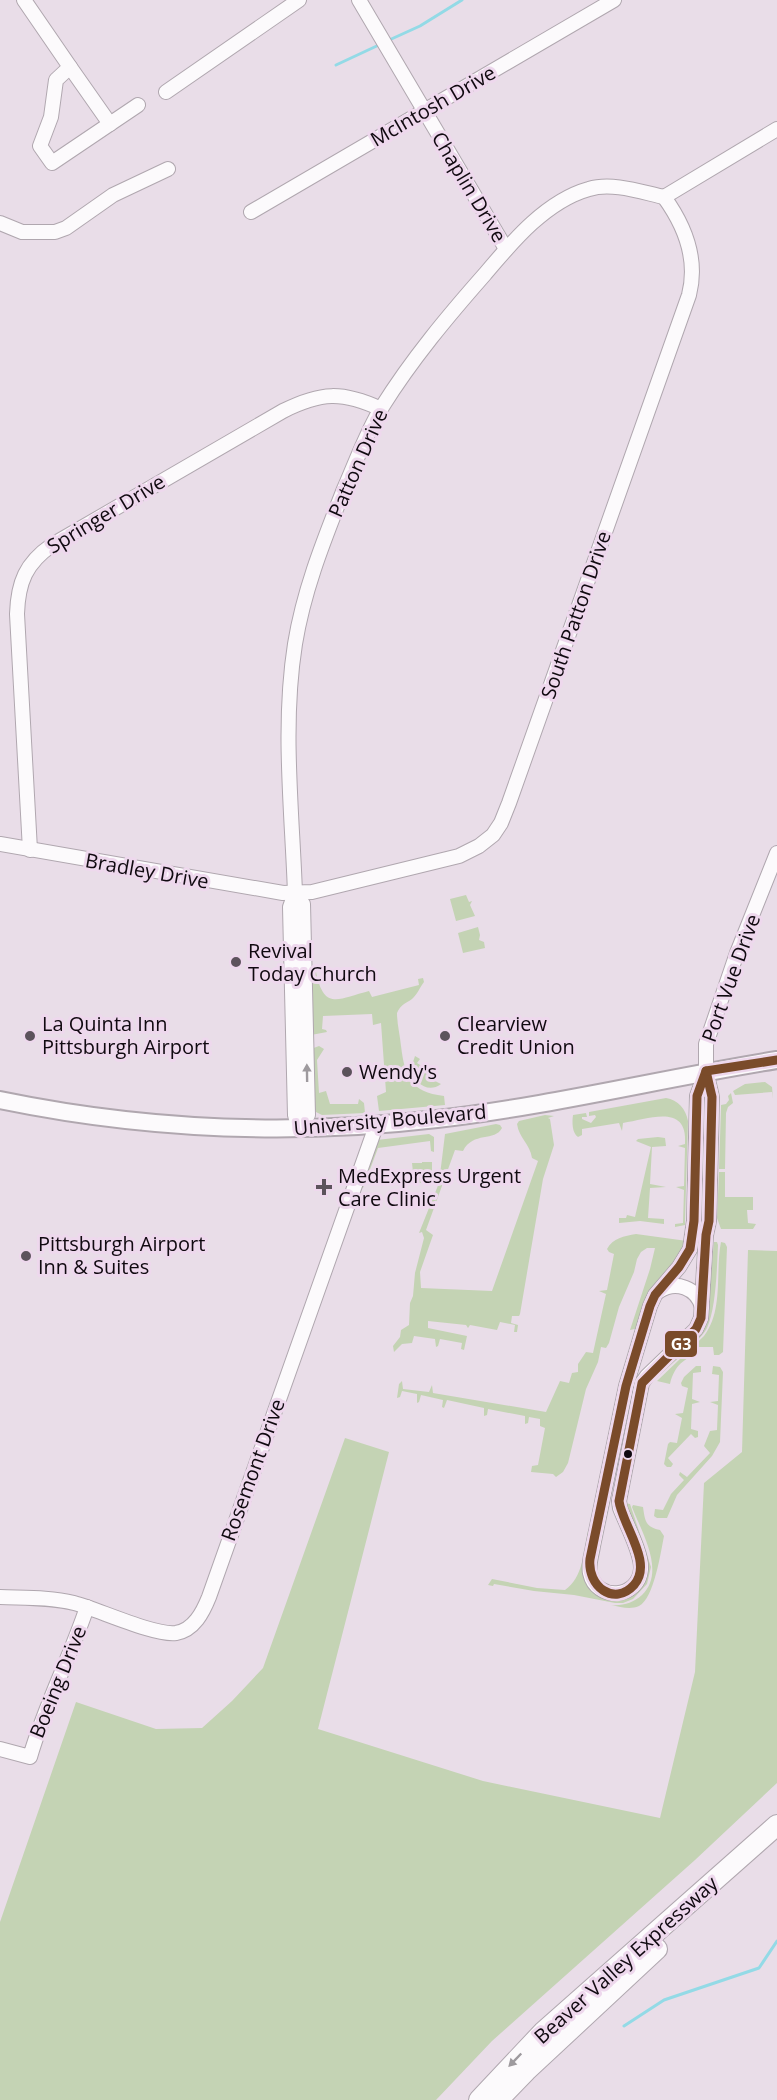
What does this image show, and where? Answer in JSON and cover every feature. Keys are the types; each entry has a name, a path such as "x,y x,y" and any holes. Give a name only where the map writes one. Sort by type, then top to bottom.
{"highway":[{"name":"Beaver Valley Expressway","path":"479,2100 543,2032 777,1825"},
{"name":"Beaver Valley Expressway","path":"498,2100 571,2028 777,1841"}],"main road":[{"name":"University Boulevard","path":"0,1100 124,1120 216,1128 299,1130 376,1126 439,1119 507,1109 706,1071 777,1060"}],"street":[{"path":"24,0 110,124"},
{"path":"166,92 299,0"},
{"name":"Chaplin Drive","path":"359,0 506,249"},
{"name":"McIntosh Drive","path":"251,212 614,0"},
{"path":"70,67 56,80 51,117 40,146 52,163 138,105"},
{"path":"664,197 777,129"},
{"path":"0,223 22,232 56,232 66,228 113,195 168,169"},
{"name":"Patton Drive","path":"299,1130 308,1115 303,904 295,893 288,731 295,645 314,565 353,468 381,409 420,351 506,249 554,206 587,189 606,186 664,197"},
{"name":"South Patton Drive","path":"295,893 312,892 459,856 487,841 501,823 689,295 693,273 692,255 672,208 664,197"},
{"name":"Springer Drive","path":"30,850 17,614 21,583 33,561 52,545 293,406 313,398 333,395 356,399 381,409"},
{"name":"Bradley Drive","path":"0,844 273,893 295,893"},
{"name":"Port Vue Drive","path":"706,1071 706,1050 710,1031 737,953 777,853"},
{"path":"706,1071 712,1097 709,1221 706,1235 701,1318 696,1329 646,1376 642,1383 619,1500 640,1560 640,1573 638,1581 630,1589 622,1593 608,1593 600,1589 594,1581 590,1573 590,1563 626,1386 650,1306 658,1292 679,1267 690,1245 694,1221 697,1096 706,1071"},
{"name":"Rosemont Drive","path":"0,1597 54,1599 170,1633 183,1630 201,1614 213,1586 376,1126"},
{"path":"658,1292 671,1286 682,1286 696,1294 702,1307"},
{"name":"Boeing Drive","path":"0,1749 30,1756 44,1713 69,1658 87,1607"}],"green space":[{"path":"466,895 469,902 472,901 470,905 475,916 456,921 450,899"},
{"path":"478,927 479,940 484,942 485,948 463,953 458,933"},
{"path":"311,969 316,972 323,993 334,999 369,991 372,997 419,985 418,979 423,978 424,982 415,995 397,1013 403,1057 411,1081 424,1091 444,1096 445,1105 379,1111 377,1096 386,1092 381,1023 373,1025 372,1014 323,1016 322,1029 327,1032 311,1035"},
{"path":"319,1046 324,1049 317,1060 319,1093 326,1091 330,1104 358,1104 359,1099 364,1103 365,1113 322,1115 316,1112 311,1049"},
{"path":"415,1056 420,1059 417,1063 431,1072 431,1079 441,1084 431,1088 418,1082 411,1068"},
{"path":"765,1082 772,1087 773,1099 772,1092 735,1095 733,1091 745,1084"},
{"path":"731,1093 733,1103 728,1107 726,1113 725,1169 719,1169 721,1105 726,1104"},
{"path":"666,1098 681,1106 688,1121 685,1225 675,1227 675,1224 683,1223 684,1190 676,1187 684,1186 685,1148 678,1146 685,1144 684,1131 680,1123 674,1118 655,1117 623,1123 622,1131 619,1123 582,1129 582,1135 578,1137 573,1124 573,1115 586,1113 587,1117 582,1117 582,1119 591,1123 596,1117 595,1115 589,1116 589,1112"},
{"path":"545,1115 554,1116 548,1118 554,1145 543,1179 520,1314 512,1316 511,1323 518,1325 517,1332 514,1332 515,1325 500,1322 497,1330 428,1321 428,1328 467,1336 464,1350 461,1349 462,1343 440,1339 436,1347 435,1339 414,1336 412,1343 402,1344 394,1352 393,1346 400,1337 401,1330 409,1325 415,1273 424,1238 422,1232 419,1233 439,1183 445,1134 496,1124 502,1128 494,1135 472,1141 463,1151 455,1150 426,1230 433,1235 420,1272 421,1288 492,1291 538,1161 532,1158 517,1124 519,1121"},
{"path":"429,1134 434,1137 434,1152 431,1151 430,1141 378,1148 363,1188 360,1189 377,1140"},
{"path":"665,1138 666,1146 652,1147 650,1184 666,1187 650,1188 648,1218 664,1219 664,1224 640,1221 619,1223 619,1218 626,1218 627,1215 635,1217 651,1147 636,1141"},
{"path":"432,1162 432,1182 428,1184 414,1182 412,1163"},
{"path":"719,1172 725,1172 725,1197 753,1197 753,1210 747,1210 748,1223 756,1224 753,1229 721,1229 717,1218"},
{"path":"636,1234 687,1241 639,1328 630,1330 655,1248 647,1248 637,1259 619,1307 609,1343 606,1348 601,1347 598,1362 586,1389 568,1463 563,1472 556,1477 553,1474 531,1472 532,1466 538,1465 545,1428 540,1426 540,1419 529,1417 528,1423 525,1424 525,1416 488,1409 487,1415 484,1416 484,1408 447,1400 444,1408 442,1407 443,1400 421,1395 417,1403 417,1394 402,1391 400,1397 397,1398 399,1384 402,1381 403,1389 429,1392 432,1385 433,1393 546,1412 560,1381 569,1383 572,1373 578,1372 578,1364 586,1352 593,1353 606,1294 599,1291 607,1290 614,1254 607,1249 609,1245 623,1237"},
{"path":"714,1242 718,1245 716,1276 714,1299 707,1328 682,1355 654,1380 650,1379 707,1315"},
{"path":"721,1242 727,1247 723,1352 714,1355 713,1347 698,1347 697,1354 682,1362 676,1369 670,1384 657,1381 704,1336 710,1326 717,1302"},
{"path":"748,1250 777,1251 777,1783 695,1860 492,2041 436,2100 0,2100 0,1922 76,1702 156,1729 202,1728 232,1701 263,1668 345,1438 389,1452 318,1729 483,1781 660,1818 695,1672 704,1483 742,1452"},
{"path":"696,1366 701,1366 701,1372 693,1373 692,1399 700,1402 692,1404 691,1429 698,1431 698,1437 695,1438 691,1434 668,1458 673,1464 667,1467 664,1464 668,1444 677,1443 682,1418 675,1414 683,1413 688,1388 682,1386 681,1383"},
{"path":"713,1366 720,1367 723,1372 720,1442 712,1456 677,1495 667,1518 657,1518 654,1516 655,1509 663,1510 671,1494 684,1480 679,1475 680,1472 687,1477 710,1453 704,1446 710,1431 717,1430 718,1405 710,1402 718,1401 719,1375 712,1374"},
{"path":"624,1503 630,1504 651,1567 647,1584 633,1599 615,1603 574,1595 488,1585 492,1579 537,1588 565,1590 576,1579 584,1555 588,1531 590,1532 589,1587 602,1596 616,1599 636,1592 642,1586"},
{"path":"633,1505 643,1507 647,1522 651,1527 660,1530 664,1536 649,1594 639,1606 629,1608 611,1605 628,1603 639,1598 649,1586 652,1575 650,1552"}],"waterway":[{"path":"387,41 420,26 462,0"},
{"path":"336,65 381,44"},
{"path":"624,2026 664,2000 759,1968 777,1941"}],"transit line":[{"name":"G3","path":"706,1071 777,1060"},
{"name":"G3","path":"706,1071 712,1097 709,1221 706,1235 701,1318 696,1329 642,1383 619,1501 641,1566 634,1585 626,1591 610,1594 597,1585 590,1569 590,1559 626,1386 650,1306 655,1295 679,1267 690,1249 694,1221 697,1096 706,1071"}],"place":[{"name":"Revival Today Church","path":"236,962"},
{"name":"La Quinta Inn Pittsburgh Airport","path":"30,1036"},
{"name":"Clearview Credit Union","path":"445,1036"},
{"name":"Wendy's","path":"347,1072"},
{"name":"MedExpress Urgent Care Clinic","path":"324,1187"},
{"name":"Pittsburgh Airport Inn & Suites","path":"26,1256"}]}
